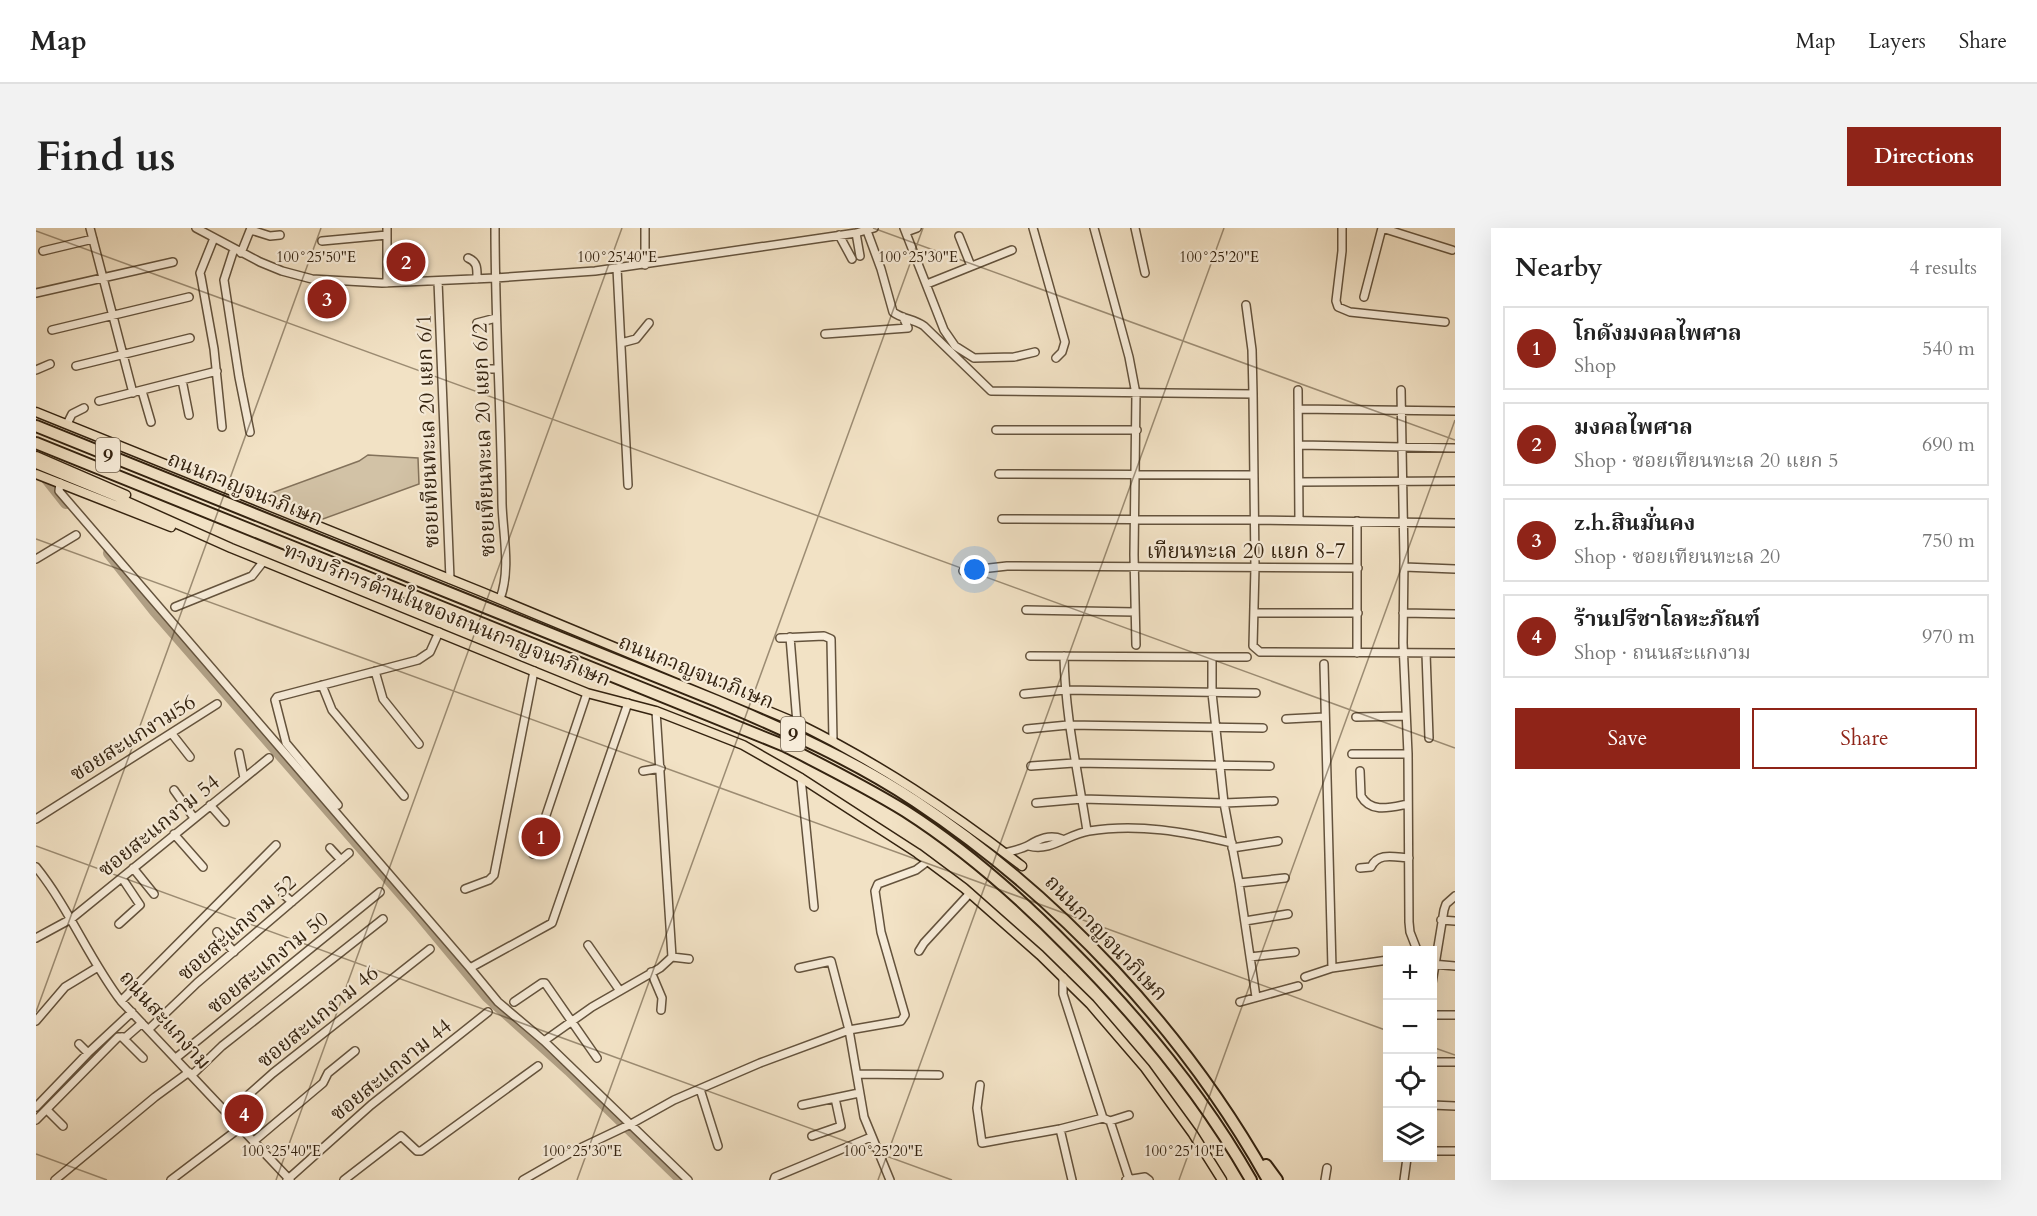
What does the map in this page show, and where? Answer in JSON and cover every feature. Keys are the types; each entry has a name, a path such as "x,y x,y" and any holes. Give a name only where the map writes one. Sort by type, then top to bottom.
{"highway":[{"name":"ถนนกาญจนาภิเษก","path":"36,426 790,732 860,768 914,800 971,840 1029,886 1140,1000 1188,1058 1230,1117 1268,1180"},
{"name":"ถนนกาญจนาภิเษก","path":"36,443 711,714 785,746 854,781 906,812 964,853 1020,899 1131,1012 1199,1099 1251,1180"},
{"path":"1199,1099 1243,1180"},
{"path":"1230,1117 1277,1180"}],"main road":[{"path":"36,412 500,599 797,723 907,783 1022,866"},
{"path":"36,456 131,497 231,548"},
{"name":"ทางบริการด้านในของถนนกาญจนาภิเษก","path":"40,466 117,497 263,562 587,693 657,711 743,745 801,778 928,861 970,893 1063,977 1090,1004 1145,1068 1193,1134 1222,1180"},
{"path":"36,474 170,527 231,548"}],"street":[{"path":"90,228 132,393"},
{"path":"196,228 282,271 312,279 387,283 495,278 645,265 870,229 893,312 924,326 991,391 1136,394 1199,392 1254,398"},
{"name":"ซอยเทียนทะเล 20 แยก 6/2","path":"495,228 505,550 505,586 500,599"},
{"path":"645,228 645,265"},
{"path":"916,228 905,230 948,338 966,355 974,358 1014,357 1035,352"},
{"path":"1033,228 1065,342 1062,352 1056,358"},
{"path":"1094,228 1129,357 1136,394 1134,568 1136,645"},
{"path":"1135,228 1146,273"},
{"path":"1342,228 1342,251 1336,301 1338,308 1350,312 1444,322"},
{"path":"1365,297 1382,228 1452,250"},
{"path":"250,432 224,280 251,229 270,236 280,235"},
{"path":"321,241 387,232 387,283"},
{"path":"856,233 860,256"},
{"path":"839,235 852,259"},
{"path":"959,236 971,266"},
{"path":"214,238 201,277 217,371 222,427"},
{"path":"43,251 93,239"},
{"path":"927,284 1012,250"},
{"path":"468,258 475,261 477,265 477,279"},
{"path":"36,293 173,262"},
{"path":"617,268 628,485"},
{"name":"ซอยเทียนทะเล 20 แยก 6/1","path":"438,281 450,579"},
{"path":"52,330 189,297"},
{"path":"1246,305 1252,350 1254,398 1255,567 1252,646 1260,652 1455,653"},
{"path":"825,334 908,328 903,317"},
{"path":"477,323 496,318"},
{"path":"621,343 636,339 649,323"},
{"path":"76,366 190,338"},
{"path":"36,370 50,364"},
{"path":"480,369 498,369"},
{"path":"99,401 217,371"},
{"path":"182,380 189,415"},
{"path":"1298,390 1299,520"},
{"path":"1401,390 1403,653 1408,754 1410,932 1415,946"},
{"path":"142,391 151,422"},
{"path":"67,424 72,414 84,408"},
{"path":"1298,409 1455,411"},
{"path":"996,430 1137,430"},
{"path":"1300,445 1455,448"},
{"path":"999,474 1253,475"},
{"path":"1299,482 1455,481"},
{"path":"60,483 58,490 284,750 498,1002 544,1041 688,1180"},
{"path":"1002,519 1455,523"},
{"path":"1357,521 1357,653"},
{"path":"36,559 76,536"},
{"path":"175,607 252,576 263,562"},
{"name":"เทียนทะเล 20 แยก 8-7","path":"963,571 1007,566 1358,568"},
{"path":"1404,567 1455,569"},
{"path":"1026,610 1135,612"},
{"path":"1254,613 1358,613"},
{"path":"1403,613 1455,614"},
{"path":"338,805 288,747 275,708 275,700 277,697 418,660 430,652 439,632"},
{"path":"780,639 824,636 831,639 833,741"},
{"path":"790,637 797,723"},
{"path":"1426,653 1429,738"},
{"path":"1030,656 1247,657"},
{"path":"1064,656 1068,725 1088,831"},
{"path":"1212,657 1212,693 1224,803 1256,997"},
{"path":"1324,664 1332,968"},
{"path":"375,671 383,699 419,744"},
{"path":"465,890 489,880 494,874 534,671"},
{"path":"322,685 332,710 404,796"},
{"path":"1024,694 1065,690 1257,693"},
{"path":"533,854 587,693"},
{"path":"470,968 552,923 628,703"},
{"name":"ซอยสะแกงาม56","path":"36,819 217,704"},
{"path":"544,1041 571,1021 666,964 672,957 657,711"},
{"path":"1356,717 1406,716"},
{"path":"1287,719 1325,717"},
{"path":"1027,729 1068,725 1263,728"},
{"path":"171,734 190,757"},
{"path":"239,753 243,778"},
{"path":"1352,754 1408,754"},
{"name":"ซอยสะแกงาม 54","path":"36,938 71,920 269,758"},
{"path":"1031,766 1074,763 1270,766"},
{"path":"643,771 661,768"},
{"path":"1360,771 1361,796 1369,805 1378,808 1408,804"},
{"path":"801,778 814,907"},
{"path":"174,790 194,818"},
{"path":"1036,804 1082,799 1224,803 1274,801"},
{"path":"210,805 225,822"},
{"path":"1005,853 1029,846 1038,848 1056,845 1062,839 1088,831 1153,829 1185,832 1232,845 1278,841"},
{"path":"174,834 203,867"},
{"path":"121,1000 276,845"},
{"path":"330,848 341,860"},
{"name":"ซอยสะแกงาม 52","path":"149,1029 197,983 349,853"},
{"path":"1360,868 1371,867 1373,861 1379,857 1409,858"},
{"path":"523,1180 572,1152 700,1089 849,1030 901,1021 904,1018 881,932 875,891 879,884 916,870 928,861"},
{"name":"ถนนสะแกงาม","path":"36,867 51,885 98,966 121,1000 289,1180"},
{"path":"133,868 154,894"},
{"path":"119,924 140,905 122,878"},
{"path":"1239,883 1285,878"},
{"name":"ซอยสะแกงาม 50","path":"176,1058 380,892"},
{"path":"919,951 970,893"},
{"path":"283,894 292,902"},
{"path":"1437,946 1446,904 1455,896"},
{"path":"1245,921 1288,914"},
{"path":"55,1180 155,1097 191,1073 383,919"},
{"path":"1441,920 1455,921"},
{"path":"217,932 234,952"},
{"path":"588,945 620,991"},
{"name":"ซอยสะแกงาม 46","path":"228,1113 273,1072 430,949"},
{"path":"1250,957 1295,952"},
{"path":"672,957 689,959"},
{"path":"799,968 839,959"},
{"path":"1305,977 1332,968 1383,961"},
{"path":"831,962 849,1030 864,1117 890,1180"},
{"path":"1437,964 1455,966"},
{"path":"36,1022 65,987 98,966"},
{"path":"651,972 662,998 661,1010"},
{"path":"1063,977 1063,994 1127,1180 1145,1176 1149,1180"},
{"path":"514,1002 545,983 597,1058"},
{"path":"1240,1002 1298,986"},
{"path":"36,1107 88,1053 132,1012"},
{"name":"ซอยสะแกงาม 44","path":"289,1180 371,1105 488,1012"},
{"path":"1437,1015 1455,1015"},
{"path":"36,1120 118,1037 126,1037 142,1023"},
{"path":"122,1037 143,1058"},
{"path":"79,1044 88,1053"},
{"path":"254,1141 323,1083 328,1073 356,1052"},
{"path":"1437,1062 1455,1062"},
{"path":"344,1180 401,1136 417,1151 421,1151 538,1066"},
{"path":"857,1074 939,1075"},
{"path":"980,1085 977,1108 982,1143 1129,1115"},
{"path":"700,1089 717,1146"},
{"path":"802,1105 859,1093"},
{"path":"812,1136 841,1126 835,1098"},
{"path":"1437,1105 1455,1106"},
{"path":"46,1110 63,1125"},
{"path":"171,1180 241,1127"},
{"path":"1060,1129 1072,1180"},
{"path":"774,1180 871,1137"},
{"path":"1437,1151 1455,1151"},
{"path":"1404,1180 1406,1162"},
{"path":"1325,1180 1327,1168"}],"shaded area":[{"path":"368,455 418,458 419,484 323,519 266,495 359,461"}],"waterway":[{"path":"36,465 66,503"},
{"path":"109,553 155,611 413,907 487,996 569,1070 682,1180"}],"place":[{"name":"มงคลไพศาล","path":"406,262"},
{"name":"z.h.สินมั่นคง","path":"327,299"},
{"name":"โกดังมงคลไพศาล","path":"541,837"},
{"name":"ร้านปรีชาโลหะภัณฑ์","path":"244,1114"}]}
